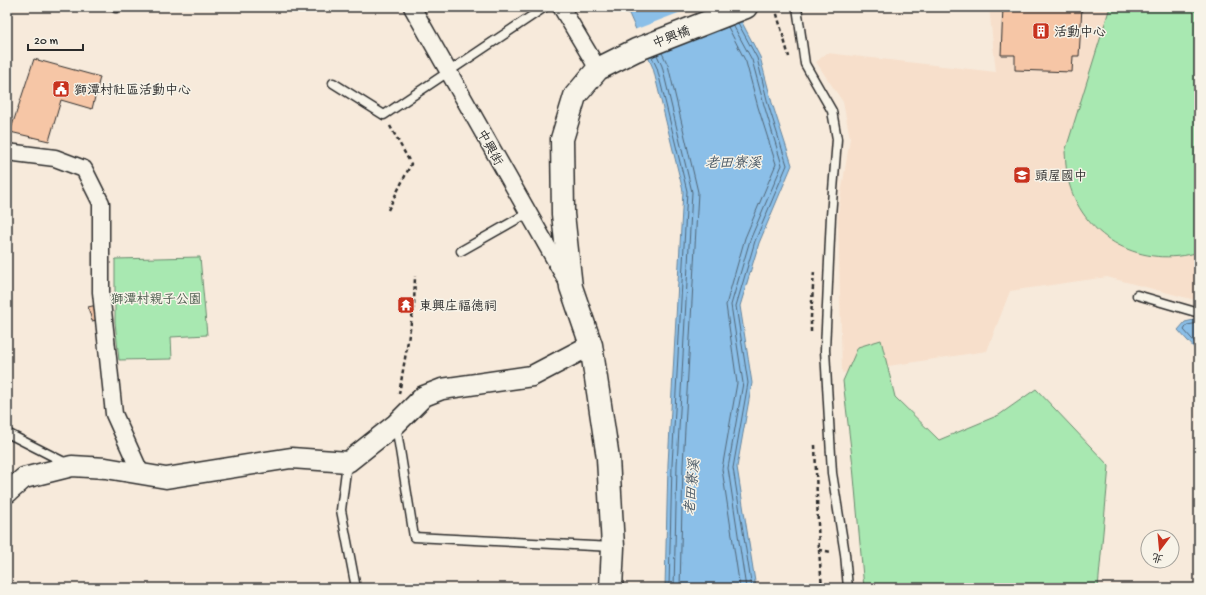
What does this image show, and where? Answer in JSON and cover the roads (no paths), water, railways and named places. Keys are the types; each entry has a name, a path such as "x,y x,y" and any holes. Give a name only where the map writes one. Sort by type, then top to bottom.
{"main road":[{"name":"中興橋","path":"598,69 636,50 746,7"},
{"path":"598,69 575,96 562,138 563,214 571,287 592,345 608,458 613,547 611,588"}],"street":[{"name":"中興街","path":"412,7 571,287"},
{"path":"561,7 598,69"},
{"path":"7,152 55,158 84,169 101,203 101,292 114,414 141,474"},
{"path":"7,493 24,478 72,466 106,468 166,478 291,458 348,462 396,424 424,396 442,388 532,376 592,345"}],"lane":[{"path":"332,83 384,115 545,7"},
{"path":"797,7 805,64 832,111 837,139 831,216 825,350 832,473 845,554 848,588"},
{"path":"461,251 528,213"},
{"path":"1138,295 1199,313"},
{"path":"396,424 414,537 613,547"},
{"path":"7,433 72,466"},
{"path":"348,462 341,510 356,588"}],"water":[{"name":"老田寮溪","path":"626,7 734,7 760,57 772,103 792,165 759,243 740,306 752,383 737,467 756,588 665,588 668,464 683,191 653,68"},
{"path":"1198,319 1199,350 1197,351 1178,330 1185,322"}],"place":[{"name":"活動中心","path":"1041,31"},
{"name":"獅潭村社區活動中心","path":"61,89"},
{"name":"頭屋國中","path":"1022,175"},
{"name":"東興庄福德祠","path":"406,305"}],"park label":[{"name":"獅潭村親子公園","path":"156,298"}]}
